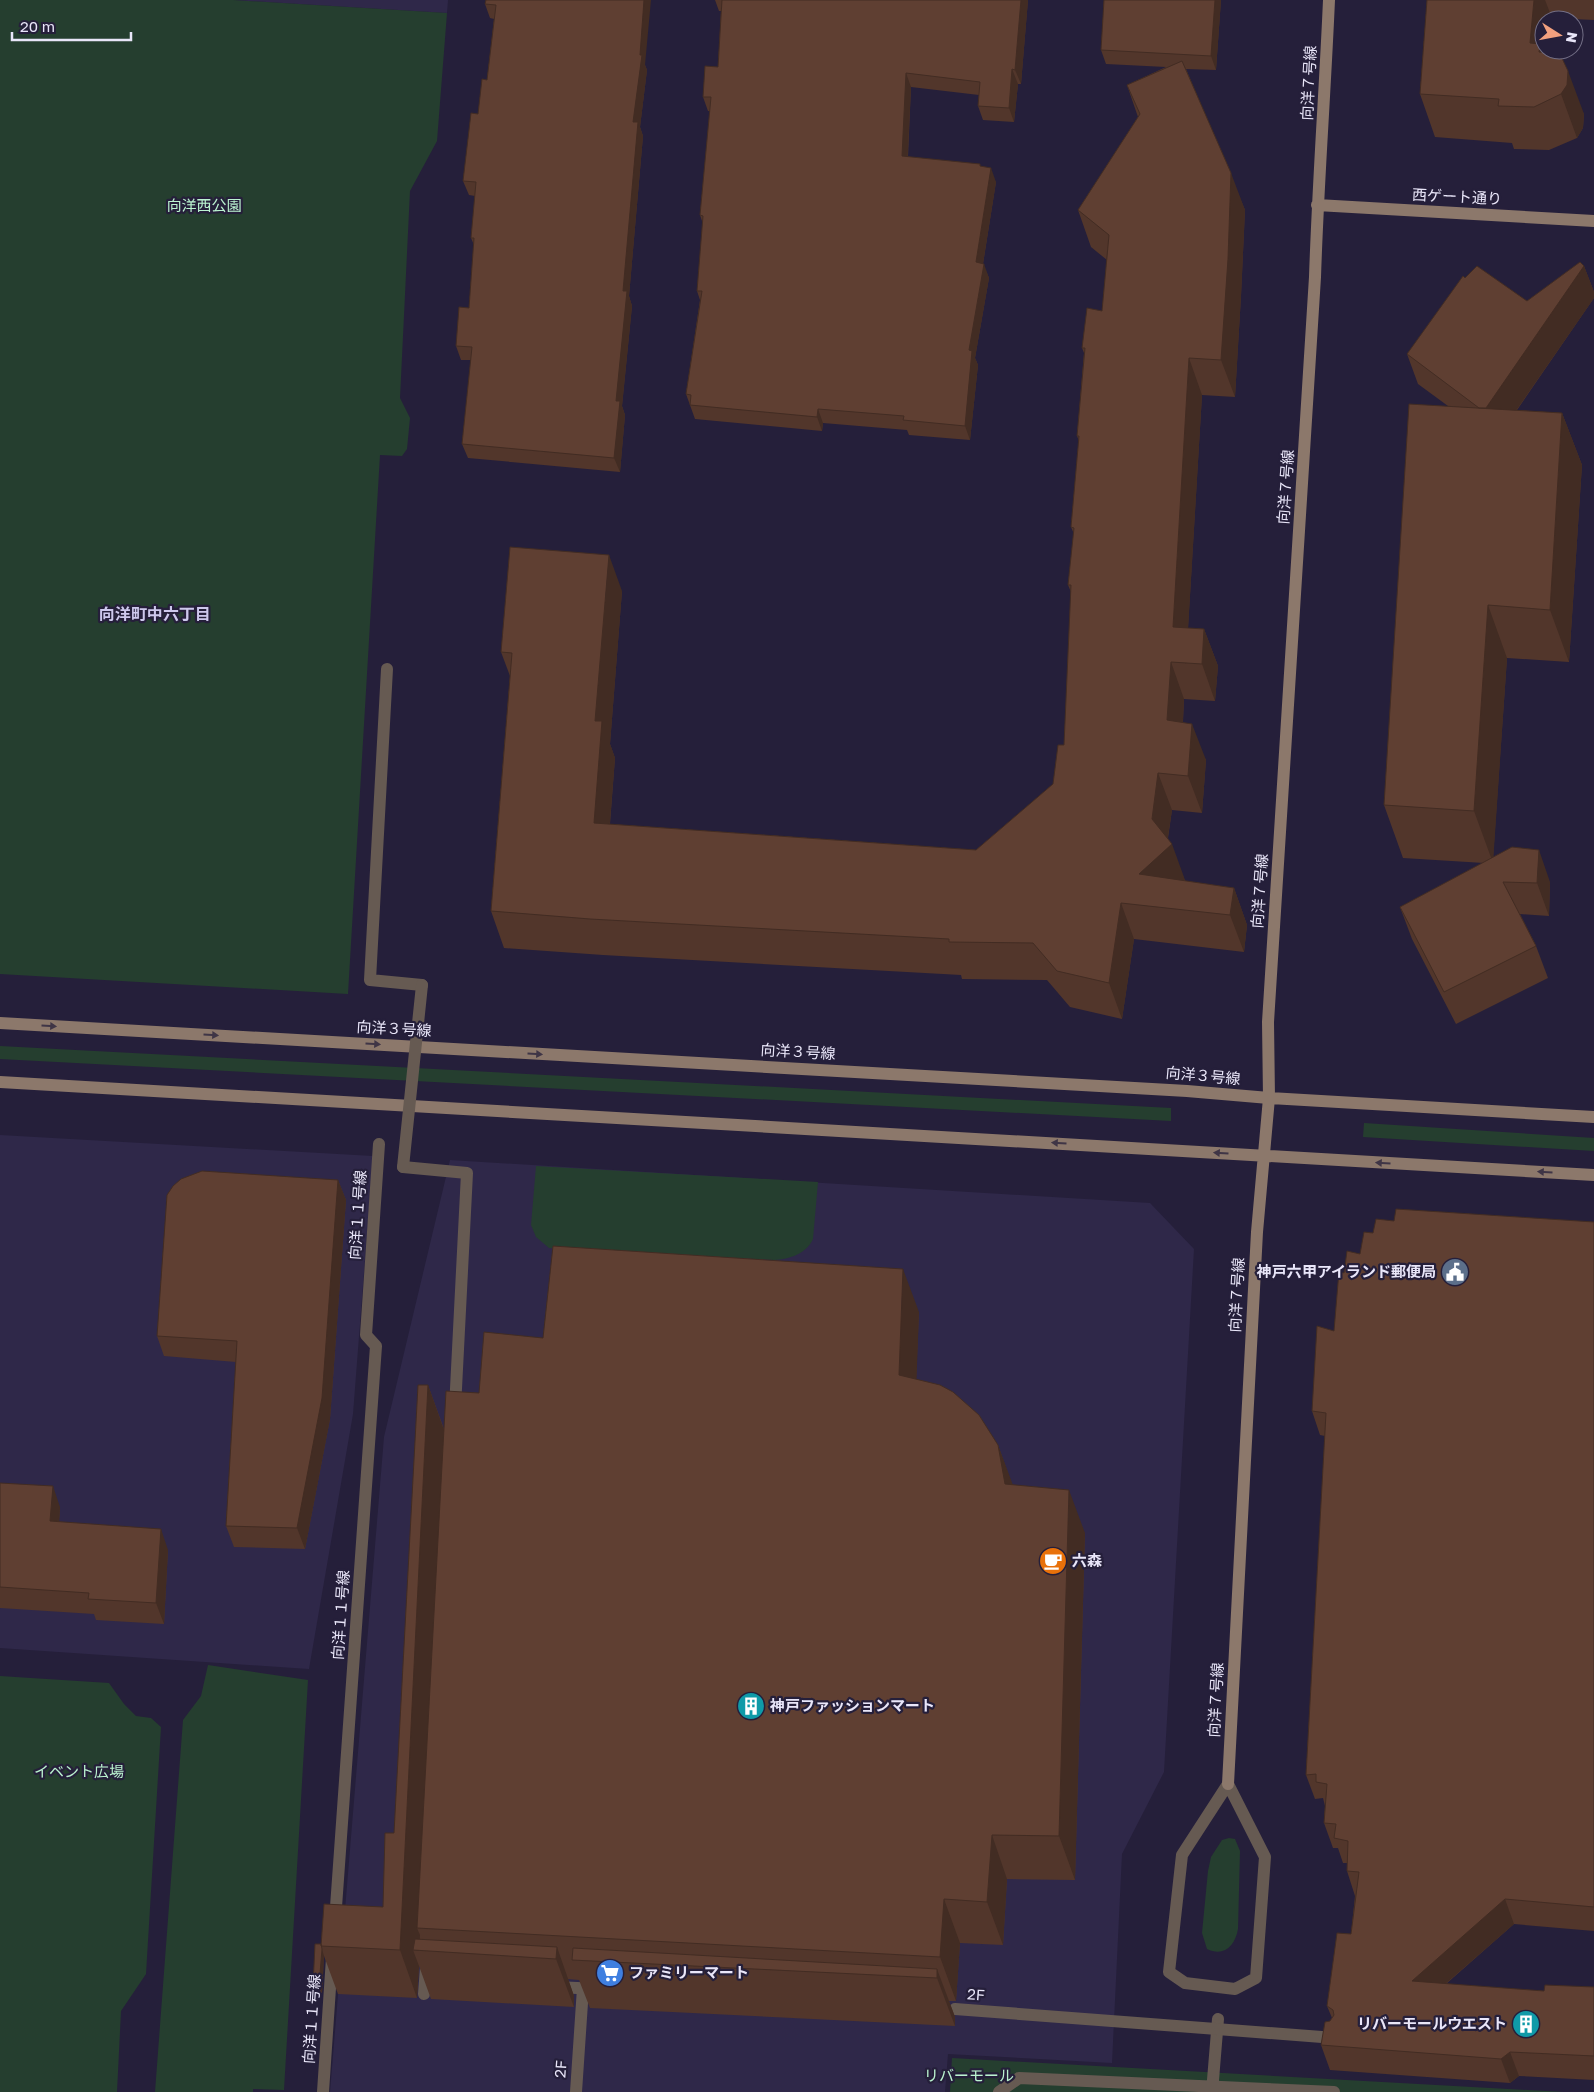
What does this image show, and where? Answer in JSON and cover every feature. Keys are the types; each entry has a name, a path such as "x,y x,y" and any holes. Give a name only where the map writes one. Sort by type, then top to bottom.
{"street":[{"name":"向洋７号線","path":"1228,1784 1265,1857 1256,1978 1235,1988 1184,1983 1169,1972 1182,1856 1228,1784 1257,1232 1269,1098 1268,1022 1316,276 1317,205 1323,130 1329,0"},
{"name":"西ゲート通り","path":"1317,205 1594,221"},
{"path":"387,669 370,980 422,985 403,1167 467,1173 454,1424"},
{"name":"向洋３号線","path":"0,1023 1177,1090 1269,1098 1594,1117"},
{"path":"0,1082 1594,1175"},
{"name":"向洋１１号線","path":"334,1930 376,1346 366,1335 379,1144"},
{"path":"376,1346 377,1332"},
{"name":"向洋１１号線","path":"323,2092 333,1949"},
{"path":"424,1994 430,1979 426,1959"},
{"path":"544,1986 612,1990"},
{"name":"2F","path":"576,2092 583,1988"},
{"name":"2F","path":"950,2009 1335,2038"},
{"path":"1212,2089 1218,2019"},
{"path":"999,2092 1019,2078 1212,2089 1334,2092"}],"shaded area":[{"path":"233,0 448,0 447,13"},
{"path":"0,1135 373,1156 353,1414 309,1669 0,1648"},
{"path":"450,1160 1150,1203 1194,1249 1164,1772 1122,1854 1112,2063 948,2054 945,2092 330,2092 384,1437"}],"green space":[{"name":"向洋西公園","path":"0,0 233,0 447,13 437,141 410,191 400,398 410,418 407,449 402,456 380,455 348,994 0,974"},
{"path":"0,1046 1171,1108 1171,1121 0,1059"},
{"path":"1364,1123 1594,1138 1594,1151 1363,1137"},
{"path":"536,1166 818,1182 813,1239 797,1255 774,1260 549,1248 536,1237 531,1225"},
{"path":"208,1665 308,1680 284,2090 253,2089 253,2092 155,2092 183,1720 201,1696"},
{"name":"イベント広場","path":"0,1676 109,1683 124,1704 136,1716 151,1718 161,1727 146,1974 121,2011 117,2092 0,2092"},
{"path":"1235,1839 1240,1851 1238,1929 1231,1945 1219,1952 1207,1949 1202,1933 1211,1857 1222,1840"},
{"name":"リバーモール","path":"952,2058 1564,2092 950,2092"}],"building":[{"path":"486,0 644,0 640,55 642,55 633,122 638,122 623,291 627,291 616,401 620,401 614,458 462,444 472,347 456,346 459,307 469,308 474,238 471,238 476,182 463,181 471,113 478,114 482,79 487,80 496,5 485,4"},
{"path":"722,0 1021,0 1015,70 1012,69 1009,108 978,106 980,82 906,73 902,156 980,164 980,166 991,168 976,262 984,264 969,350 972,351 965,426 903,420 904,416 818,409 817,417 690,405 691,395 686,394 702,291 697,291 703,216 700,215 711,97 703,97 705,66 718,67"},
{"path":"1104,0 1215,0 1211,56 1101,50"},
{"path":"1427,0 1534,0 1530,43 1534,43 1534,60 1563,60 1568,71 1567,85 1561,94 1534,107 1498,106 1499,99 1420,94"},
{"path":"1182,61 1231,173 1228,259 1221,360 1189,358 1173,627 1204,629 1202,664 1171,662 1167,720 1192,724 1188,776 1158,773 1152,819 1172,844 1139,874 1234,888 1230,915 1121,903 1109,983 1057,971 1033,943 949,942 949,939 590,919 491,911 512,653 501,652 510,547 609,555 595,721 602,721 594,823 976,850 1053,784 1058,745 1064,745 1071,585 1068,585 1074,528 1071,527 1085,348 1082,348 1087,308 1102,311 1109,235 1078,210 1140,114 1127,85"},
{"path":"1580,262 1584,266 1486,408 1479,408 1407,354 1463,276 1465,278 1477,266 1527,301"},
{"path":"1409,404 1562,413 1550,610 1488,605 1474,811 1384,805"},
{"path":"1512,847 1539,850 1537,883 1503,882 1536,946 1444,992 1400,907"},
{"path":"202,1171 338,1180 322,1398 297,1528 226,1526 237,1341 157,1336 167,1195 181,1179"},
{"path":"1396,1209 1594,1222 1594,1907 1505,1899 1412,1981 1544,1991 1545,1985 1594,1987 1594,2056 1510,2052 1501,2059 1321,2045 1325,2022 1330,2021 1334,2015 1333,2010 1327,2006 1337,1933 1351,1934 1359,1872 1347,1871 1348,1841 1334,1838 1336,1824 1324,1823 1327,1784 1316,1782 1316,1774 1306,1775 1326,1413 1312,1411 1317,1326 1334,1331 1339,1271 1344,1273 1347,1251 1360,1254 1364,1232 1373,1233 1376,1219 1394,1221"},
{"name":"神戸ファッションマート","path":"553,1246 903,1269 899,1375 940,1385 953,1392 979,1415 998,1445 1005,1484 1069,1490 1059,1836 992,1835 987,1902 944,1899 940,1957 417,1928 446,1391 479,1393 484,1332 543,1338"},
{"path":"418,1385 428,1385 400,1950 321,1946 324,1904 383,1907 385,1833 394,1833"},
{"path":"0,1483 53,1486 50,1521 161,1529 156,1603 88,1599 89,1593 0,1587"},
{"path":"415,1939 557,1947 556,1959 413,1950"},
{"path":"315,1944 321,1944 322,1949 319,1986 313,1986"},
{"path":"573,1948 937,1969 937,1978 572,1960"}],"place":[{"name":"神戸六甲アイランド郵便局","path":"1455,1272"},
{"name":"六森","path":"1053,1561"},
{"name":"神戸ファッションマート","path":"751,1706"},
{"name":"ファミリーマート","path":"610,1973"},
{"name":"リバーモールウエスト","path":"1526,2024"}],"district":[{"name":"向洋町中六丁目","path":"155,614"}]}
